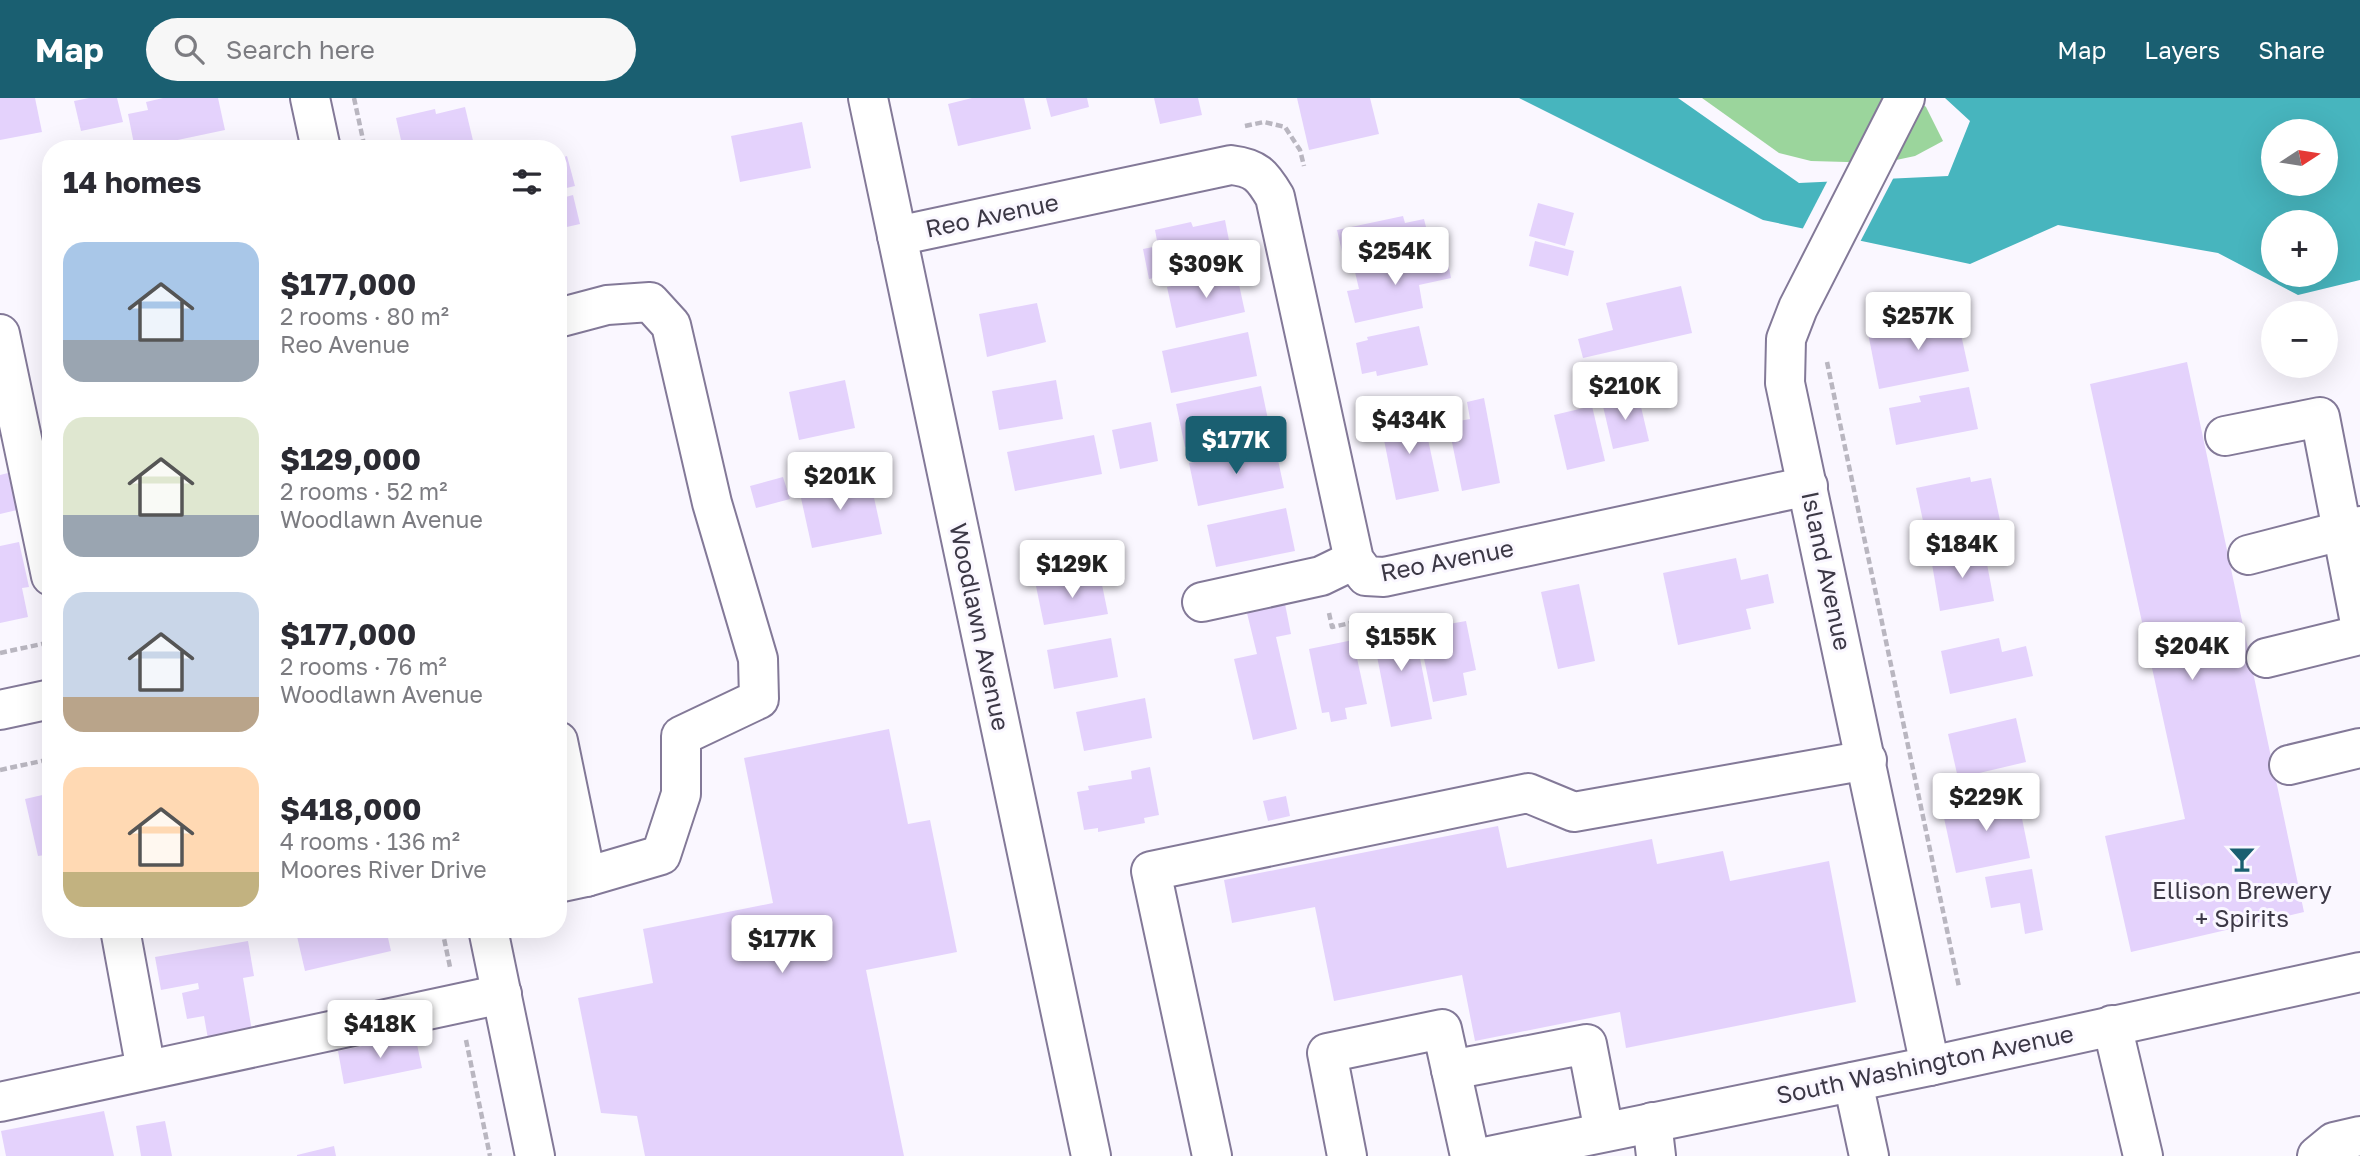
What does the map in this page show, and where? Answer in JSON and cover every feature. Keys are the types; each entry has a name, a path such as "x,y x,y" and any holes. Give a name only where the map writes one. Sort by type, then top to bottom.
{"street":[{"path":"310,98 319,140"},
{"name":"Woodlawn Avenue","path":"868,98 1091,1156"},
{"name":"Island Avenue","path":"1905,98 1794,317 1786,340 1785,383 1930,1066"},
{"name":"Reo Avenue","path":"897,236 1231,165 1247,167 1264,177 1275,197 1353,560 1366,576 1384,577 1808,486"},
{"path":"567,316 607,305 650,302 671,325 712,503 758,659 759,699 681,736 681,794 661,855 572,880 567,830"},
{"path":"0,334 42,533"},
{"path":"2225,436 2320,417 2351,529 2360,623"},
{"path":"2248,555 2351,529"},
{"path":"1202,602 1321,576 1353,560"},
{"path":"2266,658 2360,635"},
{"path":"0,710 42,701"},
{"path":"2289,765 2360,748"},
{"path":"1212,1156 1151,871 1528,793 1574,812 1867,760"},
{"path":"122,938 146,1070"},
{"path":"490,938 535,1156"},
{"name":"South Washington Avenue","path":"1489,1156 1604,1132 1654,1139 1853,1082 2360,971"},
{"path":"0,1102 502,994"},
{"path":"2112,1025 2143,1156"},
{"path":"1348,1156 1327,1053 1442,1029 1469,1156"},
{"path":"1451,1070 1587,1044 1604,1132"},
{"path":"1853,1082 1869,1156"},
{"path":"2317,1156 2333,1142 2360,1136"}],"path":[{"path":"354,98 363,140"},
{"path":"1794,317 1822,338 1959,987"},
{"path":"0,653 42,644"},
{"path":"0,770 42,761"}],"green space":[{"path":"1702,98 1916,98 1926,107 1943,141 1915,156 1882,163 1811,161 1779,153"}],"water":[{"path":"1519,98 1678,98 1799,183 1948,176 1970,121 1945,98 2360,98 2360,280 2338,285 2338,210 2261,210 2261,276 2218,253 2058,225 1970,264 1763,220"},
{"path":"2283,287 2331,287 2298,295"}],"pier":[{"path":"1895,175 1859,244 1801,232 1829,178"}],"building":[{"path":"0,98 35,98 42,132 0,140"},
{"path":"117,98 123,122 81,131 74,101"},
{"path":"163,98 218,98 225,130 178,140 133,140 128,114 148,110 146,102"},
{"path":"972,98 1024,98 1031,129 958,146 948,104"},
{"path":"1046,98 1087,98 1089,107 1051,117"},
{"path":"1154,98 1198,98 1202,115 1160,124"},
{"path":"1297,98 1370,98 1379,134 1309,150"},
{"path":"465,107 473,140 401,140 396,118 435,109 436,114"},
{"path":"802,122 811,168 740,182 731,136"},
{"path":"567,156 575,186 567,188"},
{"path":"573,195 580,224 567,227 567,197"},
{"path":"1538,203 1574,213 1565,246 1529,236"},
{"path":"1403,216 1405,223 1424,219 1430,243 1412,247 1413,254 1346,269 1337,230"},
{"path":"1225,220 1233,261 1149,279 1143,249 1158,246 1155,230 1191,222 1193,227"},
{"path":"1535,241 1574,251 1568,276 1529,266"},
{"path":"1446,253 1451,278 1419,285 1423,308 1355,323 1347,291 1359,289 1355,272"},
{"path":"1236,271 1245,312 1176,328 1167,287"},
{"path":"1681,286 1692,333 1583,358 1578,339 1613,330 1606,303"},
{"path":"1037,303 1046,342 987,357 979,314"},
{"path":"1957,316 1969,371 1879,389 1868,333"},
{"path":"1419,326 1428,365 1377,376 1376,371 1362,374 1356,343 1368,340 1367,337"},
{"path":"1248,332 1257,376 1171,393 1162,351"},
{"path":"2187,362 2304,912 2131,952 2105,836 2185,819 2090,384"},
{"path":"845,380 855,428 799,440 789,392"},
{"path":"1056,380 1063,419 999,430 992,391"},
{"path":"1261,386 1270,429 1185,447 1176,404"},
{"path":"1969,387 1978,429 1896,445 1889,408 1921,402 1919,396"},
{"path":"1638,394 1649,441 1613,449 1602,402"},
{"path":"1484,398 1500,483 1462,491 1448,423 1470,419 1467,402"},
{"path":"1592,406 1605,461 1567,470 1554,415"},
{"path":"1422,411 1439,491 1396,500 1380,420"},
{"path":"1151,422 1158,461 1120,469 1112,430"},
{"path":"1094,435 1102,474 1015,491 1007,452"},
{"path":"1275,446 1284,488 1198,506 1189,463"},
{"path":"8,473 17,510 0,514 0,475"},
{"path":"869,475 882,534 812,548 799,489"},
{"path":"783,477 790,499 756,508 750,486"},
{"path":"1970,477 1971,482 1991,478 2002,530 1975,535 1973,525 1926,535 1916,488"},
{"path":"1286,508 1295,551 1216,567 1207,525"},
{"path":"19,542 29,587 22,588 28,617 0,623 0,546"},
{"path":"1984,548 1994,601 1940,611 1931,558"},
{"path":"1736,558 1741,580 1768,574 1774,603 1746,609 1751,629 1678,645 1663,573"},
{"path":"1100,575 1108,614 1044,625 1036,586"},
{"path":"1579,584 1595,661 1558,669 1541,592"},
{"path":"1284,599 1291,634 1276,637 1297,729 1253,740 1234,659 1257,654 1246,609"},
{"path":"1447,614 1449,624 1466,621 1476,670 1463,673 1467,695 1433,702 1416,620"},
{"path":"1405,620 1407,629 1414,628 1432,719 1391,727 1371,626"},
{"path":"1111,638 1118,677 1054,689 1047,650"},
{"path":"1999,638 2002,652 2026,646 2033,676 1950,694 1941,651"},
{"path":"1353,640 1367,704 1345,708 1347,719 1331,722 1329,712 1322,713 1309,649"},
{"path":"1145,698 1152,738 1084,751 1076,712"},
{"path":"2016,718 2026,762 1958,778 1948,734"},
{"path":"889,729 908,824 930,820 957,952 866,970 904,1156 645,1156 637,1116 601,1113 578,998 653,983 643,929 773,903 744,758"},
{"path":"1150,767 1159,815 1144,818 1145,823 1098,832 1098,828 1084,830 1077,792 1089,790 1088,786 1132,779 1131,771"},
{"path":"2017,794 2030,858 1956,873 1942,809"},
{"path":"42,795 42,855 38,856 25,799"},
{"path":"1286,796 1290,816 1268,821 1263,801"},
{"path":"1498,826 1507,868 1652,839 1657,864 1723,851 1730,881 1829,861 1856,1002 1626,1048 1620,1012 1475,1041 1462,975 1334,1001 1315,907 1232,923 1224,880"},
{"path":"2032,869 2043,930 2025,934 2020,903 1991,908 1985,877"},
{"path":"297,938 388,938 391,951 305,971"},
{"path":"248,941 254,976 243,978 252,1031 208,1039 204,1016 187,1019 182,993 199,989 198,983 161,990 155,957"},
{"path":"415,1035 422,1068 344,1084 338,1051"},
{"path":"104,1111 114,1156 6,1156 1,1131"},
{"path":"165,1121 172,1156 141,1156 136,1126"},
{"path":"334,1146 336,1156 297,1156 297,1155"}],"place":[{"name":"Ellison Brewery + Spirits","path":"2242,859"}]}
